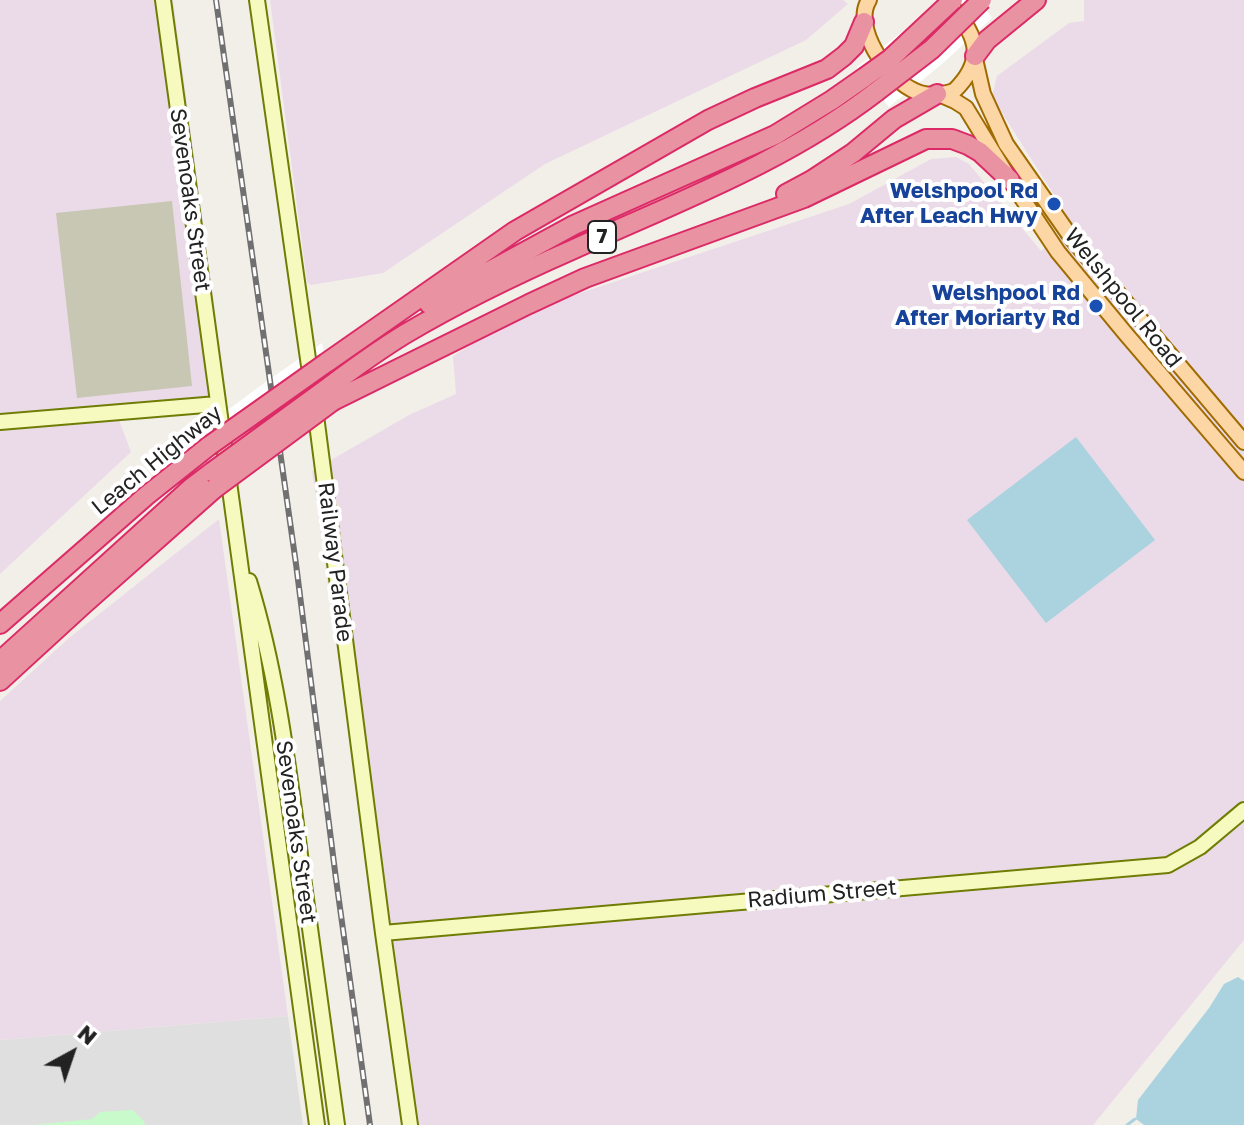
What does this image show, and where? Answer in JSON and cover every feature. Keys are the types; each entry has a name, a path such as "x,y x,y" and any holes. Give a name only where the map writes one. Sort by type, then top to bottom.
{"highway":[{"name":"7","path":"353,345 574,225 775,135 890,59 953,0"},
{"name":"7","path":"0,661 191,488 213,480 405,334 535,266 750,170 844,117 932,49 982,0"},
{"path":"975,57 987,40 1036,0"},
{"name":"7","path":"353,345 515,231 708,120 827,69 854,46 864,19"},
{"path":"667,248 812,180 853,153 894,119 938,94"},
{"path":"331,393 585,278 804,198 926,139 952,139 968,145 1010,180"},
{"name":"Leach Highway","path":"0,624 146,496 209,446 353,345"},
{"path":"0,681 197,504 213,480"},
{"path":"67,600 136,546 197,504"}],"main road":[{"path":"857,0 864,19"},
{"path":"864,19 864,7 869,0"},
{"name":"Welshpool Road","path":"946,0 970,34 983,94 1006,144 1073,240 1244,442"},
{"name":"Welshpool Road","path":"864,19 867,36 895,76 913,91 938,94 966,108 1058,252 1244,472"},
{"path":"938,94 956,89 971,71 975,57"},
{"path":"1115,290 1129,321 1130,326 1125,333"}],"street":[{"name":"Sevenoaks Street","path":"163,0 317,1125"},
{"name":"Railway Parade","path":"257,0 320,443 410,1125"},
{"path":"0,422 217,404"},
{"name":"Sevenoaks Street","path":"237,543 257,607 276,687 337,1125"},
{"name":"Radium Street","path":"383,933 1168,865 1200,847 1244,810"},
{"path":"314,961 304,974 295,977 320,1007"}],"shaded area":[{"path":"0,0 173,0 227,401 209,412 119,420 131,452 0,574"},
{"path":"270,0 843,0 848,4 806,40 545,164 383,273 311,285 307,282"},
{"path":"1084,0 1244,0 1244,940 1093,1125 404,1125 312,471 409,415 456,394 453,356 526,311 849,204 931,159 956,157 969,164 1041,251 1073,225 992,97 997,76 1069,23 1084,21"},
{"path":"172,201 192,386 77,398 56,213"},
{"path":"219,519 288,1016 0,1040 0,701 69,638"},
{"path":"288,1016 303,1125 0,1125 0,1040"}],"green space":[{"path":"133,1110 145,1125 32,1125 92,1119 100,1112"}],"water":[{"path":"1076,437 1155,540 1046,623 967,520"},
{"path":"1238,977 1244,981 1244,1125 1144,1125 1136,1119 1138,1100 1224,984"}],"pier":[{"path":"938,0 979,0 992,18 889,107 857,67"},
{"path":"322,343 333,401 216,498 206,426"}],"waterway":[{"path":"1127,1125 1135,1119"}],"railway":[{"path":"216,0 296,564 370,1125"}],"place":[{"name":"Welshpool Rd After Leach Hwy","path":"1054,204"},
{"name":"Welshpool Rd After Moriarty Rd","path":"1096,306"}]}
